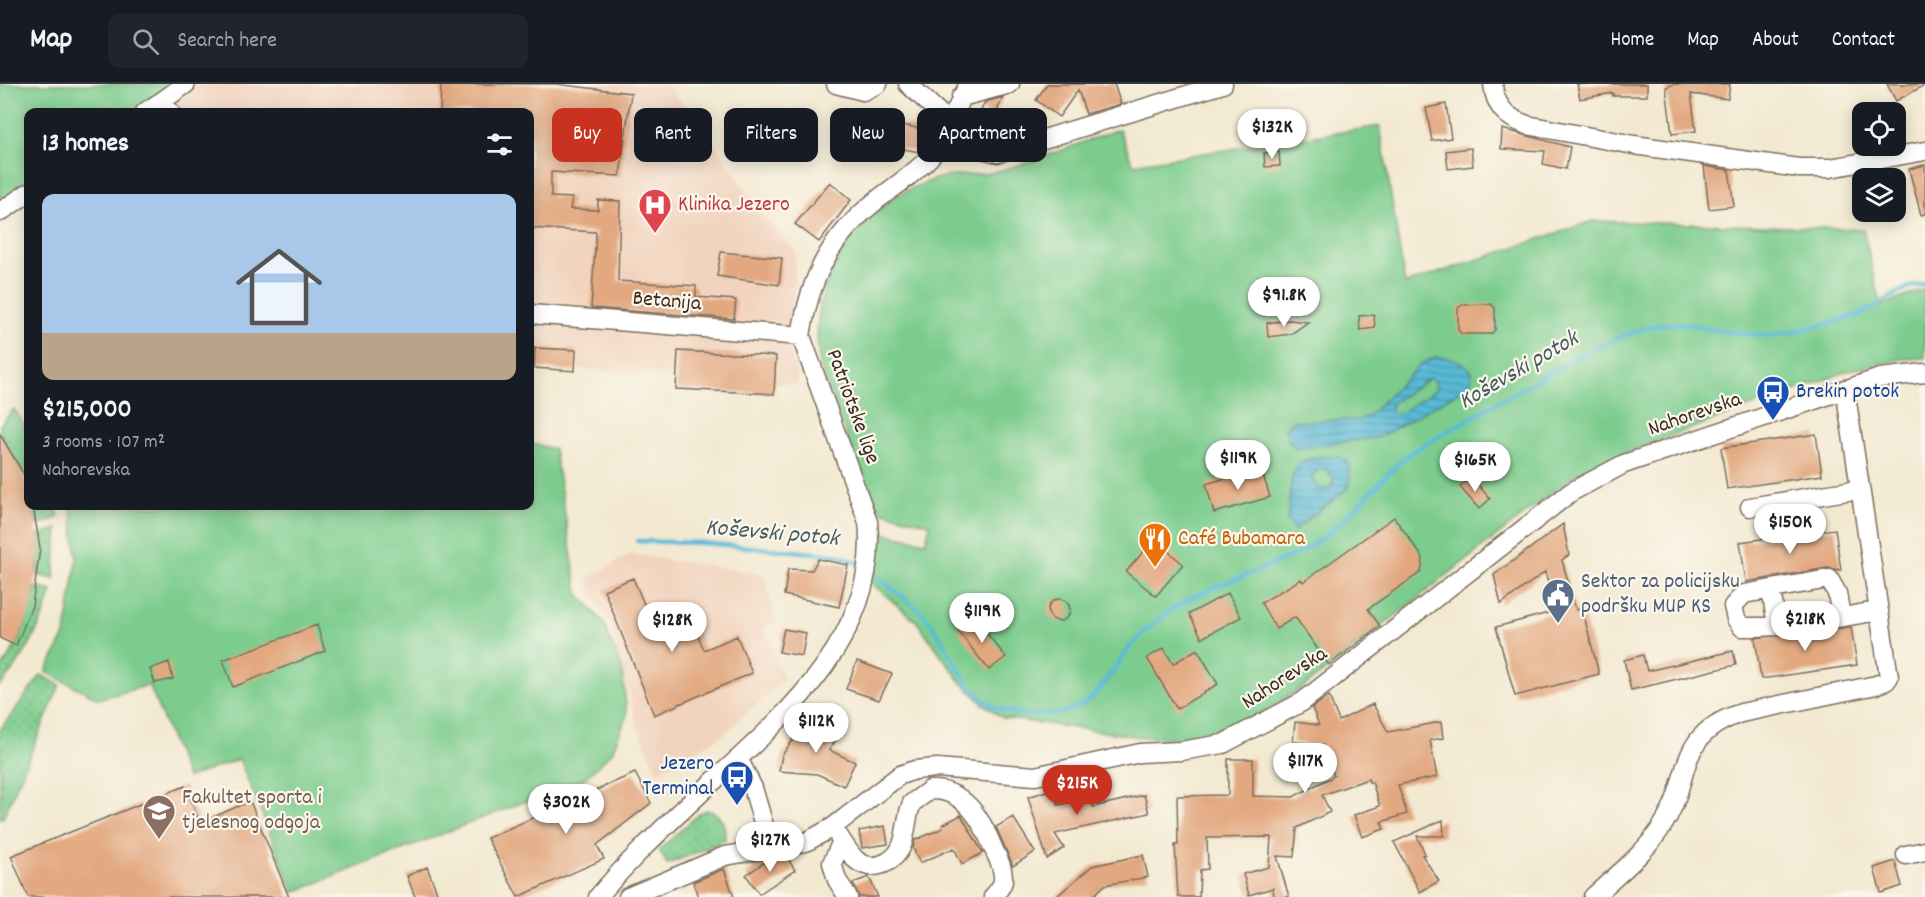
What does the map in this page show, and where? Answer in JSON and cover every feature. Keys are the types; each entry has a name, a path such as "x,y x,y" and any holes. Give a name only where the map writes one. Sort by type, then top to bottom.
{"street":[{"path":"166,107 186,84"},
{"path":"836,84 862,91 878,84"},
{"path":"908,84 935,108"},
{"path":"965,91 1010,84"},
{"path":"1047,138 1223,84"},
{"path":"1493,84 1501,110 1512,120 1527,125 1634,145 1798,168 1830,168 1925,151"},
{"name":"Patriotske lige","path":"956,108 965,91"},
{"name":"Patriotske lige","path":"598,897 635,857 803,695 832,657 855,610 864,582 870,548 868,522 801,336 805,308 819,267 853,221 925,162"},
{"path":"0,212 24,196"},
{"name":"Betanija","path":"534,314 801,336"},
{"name":"Nahorevska","path":"628,897 725,856 838,834 893,780 915,770 937,768 1035,776 1131,755 1223,744 1302,702 1571,492 1624,464 1880,378 1925,374"},
{"path":"1593,897 1642,852 1661,828 1674,807 1684,765 1696,741 1707,730 1725,718 1741,713 1886,681 1890,670 1859,489 1845,389"},
{"path":"1750,507 1859,489"},
{"path":"1841,616 1837,593 1829,579 1744,594 1735,601 1734,611 1736,619 1743,627 1777,626 1879,611"},
{"path":"1771,590 1777,626"},
{"path":"738,760 753,788 770,846"},
{"path":"838,834 856,860 881,866 896,854 902,845 912,803 930,790 948,793 976,813 993,846 1002,868 1003,883 993,897"},
{"path":"838,834 832,863 837,880 848,897"},
{"path":"1906,855 1925,851"}],"shaded area":[{"name":"Klinika Jezero","path":"195,84 667,84 686,108 634,108 634,162 712,162 712,141 724,157 724,162 727,162 763,216 796,252 793,310 788,336 799,385 534,365 534,108 155,108"},
{"path":"630,554 764,574 776,621 764,628 784,679 722,736 657,772 637,725 612,632 586,580"}],"green space":[{"path":"0,84 179,84 141,108 24,108 24,185 0,201"},
{"path":"1380,126 1405,284 1593,221 1863,229 1881,306 1925,289 1925,358 1901,359 1851,370 1597,463 1572,477 1308,684 1257,716 1234,726 1189,738 1141,737 1003,718 982,703 961,682 917,622 870,582 882,537 888,534 926,542 930,524 883,512 871,500 822,372 818,350 818,322 823,294 833,268 848,243 866,221 888,202 912,188 939,178 987,173 1029,162 1047,162 1047,156 1119,129 1133,164"},
{"path":"14,409 24,425 23,473 0,434 0,425"},
{"path":"534,444 554,449 578,593 603,622 622,669 627,715 612,752 585,778 294,892 239,759 187,778 149,685 99,699 46,672 65,635 77,559 71,510 534,510"},
{"path":"34,510 57,510 59,517 37,525"},
{"path":"58,529 54,579 38,575 38,535"},
{"path":"36,587 52,591 48,604 25,653 0,686 0,671 20,638"},
{"path":"41,675 60,685 3,818 0,818 0,730"},
{"path":"707,810 717,814 722,821 725,841 667,864 659,850 700,813"}],"water":[{"path":"1436,357 1460,362 1472,372 1470,385 1380,437 1296,448 1288,440 1285,428 1292,421 1360,420 1368,416 1421,364","holes":["1430,378 1436,383 1435,390 1399,414 1390,412 1392,403"]},
{"path":"1339,456 1349,463 1348,488 1295,530 1287,520 1290,487 1295,470 1306,460","holes":["1325,468 1334,479 1330,488 1321,490 1312,479 1316,471"]}],"building":[{"path":"441,84 555,84 631,93 622,161 622,108 552,108 552,162 622,162 620,176 551,172 551,197 572,198 570,209 598,210 598,200 620,201 618,281 696,286 696,297 736,300 734,319 591,308 596,232 534,228 534,108 440,108"},
{"path":"1047,84 1114,84 1121,104 1086,114 1078,90 1059,117 1036,100"},
{"path":"1577,84 1647,84 1647,96 1613,96 1613,93 1580,99"},
{"path":"1674,84 1730,84 1728,99 1691,94 1696,131 1672,134 1666,87"},
{"path":"1887,84 1925,84 1925,85 1896,101"},
{"path":"1003,97 998,108 982,108 985,102"},
{"path":"1446,104 1451,138 1432,141 1426,108"},
{"path":"905,126 917,128 917,152 905,149"},
{"path":"1502,129 1570,147 1566,169 1543,164 1545,151 1501,149"},
{"path":"1471,148 1473,166 1448,169 1446,151"},
{"path":"1279,152 1280,166 1265,167 1264,153"},
{"path":"1925,165 1925,214 1921,215 1909,169"},
{"path":"1704,166 1729,170 1734,206 1709,209"},
{"path":"830,182 851,200 819,242 795,224"},
{"path":"721,252 782,258 779,285 717,276"},
{"path":"1491,304 1495,308 1495,330 1491,334 1462,334 1458,330 1458,308 1462,305"},
{"path":"1374,315 1375,328 1360,330 1359,316"},
{"path":"1289,320 1308,322 1291,334 1268,337 1267,323"},
{"path":"535,348 576,350 575,371 534,368"},
{"path":"678,351 776,356 774,394 676,389"},
{"path":"0,434 23,473 24,510 34,510 40,548 32,606 16,646 0,638"},
{"path":"1816,434 1822,475 1727,489 1721,448"},
{"path":"1261,468 1270,497 1214,513 1206,484"},
{"path":"1472,477 1490,499 1479,509 1460,487"},
{"path":"1394,517 1423,558 1421,572 1368,609 1380,626 1329,665 1295,617 1276,629 1261,603 1301,579 1303,582"},
{"path":"1563,524 1569,555 1562,560 1576,610 1582,608 1599,674 1515,696 1496,627 1556,611 1545,572 1501,604 1494,575"},
{"path":"1835,529 1841,570 1827,568 1746,582 1740,542"},
{"name":"Café Bubamara","path":"1154,539 1183,564 1156,596 1126,572"},
{"path":"818,559 848,565 839,607 784,595 788,569 812,570"},
{"path":"633,578 655,630 690,616 704,650 737,636 752,673 654,715 604,590"},
{"path":"1228,593 1241,617 1202,638 1189,614"},
{"path":"1059,599 1067,602 1070,610 1067,618 1059,621 1051,618 1048,610 1051,602"},
{"path":"974,618 1006,657 989,670 958,631"},
{"path":"317,625 325,651 233,687 223,660"},
{"path":"1851,627 1857,665 1761,679 1755,638"},
{"path":"784,629 806,633 802,656 779,652"},
{"path":"1164,648 1173,664 1197,649 1218,684 1177,709 1147,658"},
{"path":"1733,651 1736,665 1631,690 1624,660 1643,655 1647,671"},
{"path":"857,661 892,674 879,700 846,689"},
{"path":"169,662 173,679 155,683 150,669"},
{"path":"1329,696 1339,721 1373,704 1388,732 1441,722 1443,738 1430,740 1437,777 1398,785 1407,814 1381,822 1384,829 1362,837 1354,815 1380,806 1372,782 1368,779 1322,795 1330,812 1297,828 1294,857 1277,856 1289,897 1274,897 1273,888 1249,895 1243,874 1269,867 1271,837 1207,838 1208,869 1200,870 1199,897 1178,897 1175,845 1178,845 1177,796 1228,795 1228,759 1253,759 1253,796 1293,797 1334,776 1322,745 1293,742 1295,722 1319,725 1312,708"},
{"path":"811,716 840,734 829,750 855,762 844,786 817,774 779,771 782,755"},
{"path":"635,773 651,803 597,845 604,859 518,897 487,838"},
{"name":"Fakultet sporta i tjelesnog odgoja","path":"185,786 200,823 250,801 289,897 28,897 11,856"},
{"path":"1053,789 1058,805 1091,798 1093,807 1144,795 1149,813 1055,834 1064,848 1047,859 1028,797"},
{"path":"961,815 983,853 962,864 954,848 920,863 913,848 915,840 943,828 942,825"},
{"path":"1013,817 1035,852 1013,866 996,827"},
{"path":"1443,820 1444,836 1417,836 1425,854 1422,855 1439,881 1420,892 1394,842"},
{"path":"885,826 888,844 862,848 859,831"},
{"path":"1143,855 1148,877 1105,885 1092,897 1056,897 1092,866"},
{"path":"787,857 795,870 759,894 746,875 768,860"},
{"path":"1895,861 1902,886 1881,893 1874,868"},
{"path":"427,867 439,897 415,897 407,876"},
{"path":"724,869 734,897 698,897 693,882"},
{"path":"869,877 878,897 859,897 853,883"}],"waterway":[{"name":"Koševski potok","path":"871,572 924,615 968,683 988,703 1009,712 1030,714 1051,714 1071,710 1096,694 1136,640 1163,616 1197,595 1307,548 1335,527 1410,453 1582,354 1627,334 1657,325 1680,323 1735,333 1770,335 1793,332 1861,314 1909,287 1925,284"},
{"name":"Koševski potok","path":"637,541 702,543 836,555 862,564"}],"place":[{"name":"Klinika Jezero","path":"655,234"},
{"name":"Brekin potok","path":"1773,421"},
{"name":"Café Bubamara","path":"1155,568"},
{"name":"Sektor za policijsku podršku MUP KS","path":"1558,624"},
{"name":"Jezero Terminal","path":"737,806"},
{"name":"Fakultet sporta i tjelesnog odgoja","path":"159,840"}]}
